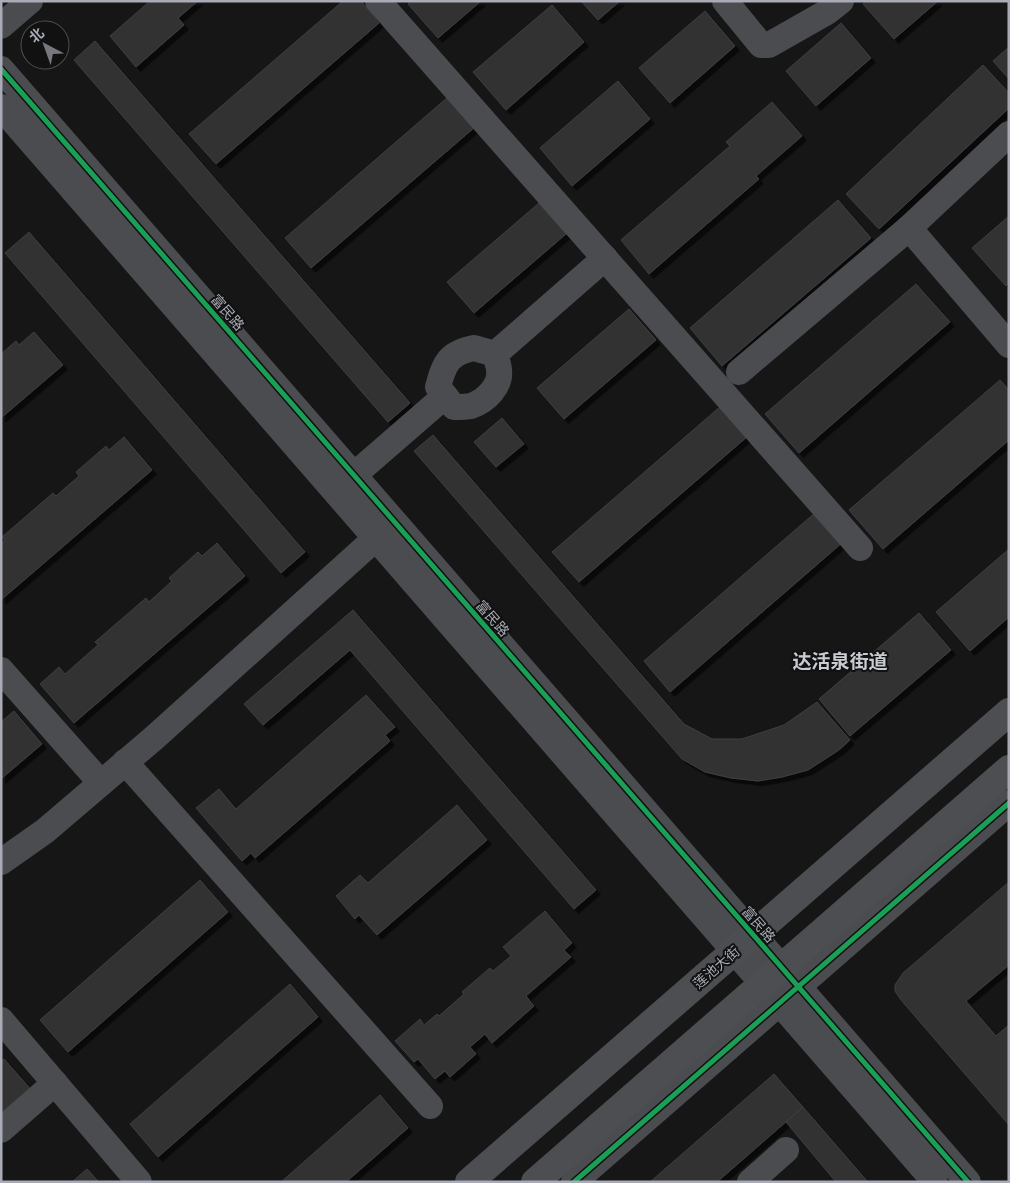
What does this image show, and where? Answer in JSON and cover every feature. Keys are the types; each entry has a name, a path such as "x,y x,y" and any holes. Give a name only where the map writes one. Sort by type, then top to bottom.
{"main road":[{"name":"莲池大街","path":"469,1182 1009,712"},
{"path":"535,1182 780,984 1009,770"}],"street":[{"path":"1,26 30,1"},
{"path":"378,1 860,548"},
{"path":"725,1 762,45 769,45 827,12 841,1"},
{"name":"富民路","path":"1,69 354,475 780,984 935,1182"},
{"name":"富民路","path":"1,107 376,538 744,942"},
{"path":"739,372 909,228 1009,134"},
{"path":"909,228 1009,345"},
{"path":"495,354 605,258"},
{"path":"474,348 495,354 500,371 497,384 489,395 470,406 454,407 438,387 442,369 448,361 460,351 474,348"},
{"path":"354,475 446,396"},
{"path":"1,862 45,831 101,783 376,538"},
{"path":"1,670 101,783"},
{"path":"125,762 430,1106"},
{"path":"574,1182 780,984 1009,803"},
{"name":"富民路","path":"780,984 968,1182"},
{"path":"1,1020 138,1182"},
{"path":"1,1130 55,1083"},
{"path":"750,1182 786,1150"}],"building":[{"path":"150,1 198,1 178,18 184,25 136,67 110,36"},
{"path":"343,1 361,1 379,23 216,164 189,134"},
{"path":"411,1 481,1 438,38 408,4"},
{"path":"581,1 620,1 598,20"},
{"path":"867,1 938,1 894,39 863,4"},
{"path":"552,5 584,42 506,110 473,72"},
{"path":"705,11 735,46 670,103 639,68"},
{"path":"841,23 871,58 816,106 786,71"},
{"path":"95,41 410,403 388,422 74,60"},
{"path":"1009,47 1009,79 993,61"},
{"path":"983,65 1009,93 1009,108 879,229 846,194"},
{"path":"618,81 650,119 572,186 540,148"},
{"path":"448,97 475,127 311,268 285,238"},
{"path":"772,102 802,136 756,176 759,179 649,274 621,240 730,146 726,142"},
{"path":"838,200 871,238 722,366 690,328"},
{"path":"539,203 566,234 474,313 447,282"},
{"path":"1009,216 1009,283 1006,286 972,248"},
{"path":"29,232 305,552 281,573 5,253"},
{"path":"916,284 950,322 799,453 765,414"},
{"path":"629,309 656,340 564,419 537,388"},
{"path":"34,332 63,365 1,418 1,354 16,341 19,345"},
{"path":"1000,380 1009,390 1009,440 883,549 849,510"},
{"path":"721,406 748,436 579,582 552,552"},
{"path":"502,418 524,444 496,467 474,442"},
{"path":"433,435 684,724 712,739 742,739 784,725 817,702 850,740 839,750 808,770 758,781 731,778 705,772 682,759 414,451"},
{"path":"124,437 152,470 1,600 1,543 5,540 2,537 53,493 56,496 79,476 76,472 106,446 109,450"},
{"path":"816,512 843,542 670,692 644,661"},
{"path":"217,543 245,576 74,723 40,684 59,667 65,674 98,645 95,642 146,598 149,602 172,581 169,578 198,552 202,556"},
{"path":"1009,549 1009,617 970,651 936,612"},
{"path":"353,610 596,890 574,909 350,650 263,725 244,704"},
{"path":"919,613 951,650 850,736 819,699"},
{"path":"366,695 395,727 385,735 390,741 255,858 251,853 242,861 196,808 219,789 236,809"},
{"path":"14,711 42,744 1,779 1,722"},
{"path":"457,805 487,840 377,935 359,915 355,919 336,896 360,875 368,883"},
{"path":"200,880 228,912 68,1052 40,1020"},
{"path":"1009,882 1009,965 966,1001 996,1036 1009,1025 1009,1125 901,1000 895,991 895,985 903,973"},
{"path":"545,911 572,943 564,950 571,957 526,996 534,1006 492,1043 485,1034 470,1047 476,1054 450,1077 445,1071 435,1079 418,1059 414,1062 395,1041 420,1019 424,1025 437,1014 439,1016 464,994 462,992 490,968 493,971 511,956 503,947"},
{"path":"290,984 318,1017 158,1157 130,1124"},
{"path":"4,1059 33,1092 1,1119 1,1062"},
{"path":"774,1074 803,1107 717,1182 650,1182"},
{"path":"380,1095 408,1128 346,1182 281,1182"},
{"path":"803,1107 868,1182 836,1182 786,1122"},
{"path":"87,1169 99,1182 72,1182"}],"cycle path":[{"path":"1,69 968,1182"},
{"path":"574,1182 1009,803"}],"district":[{"name":"达活泉街道","path":"840,661"}]}
